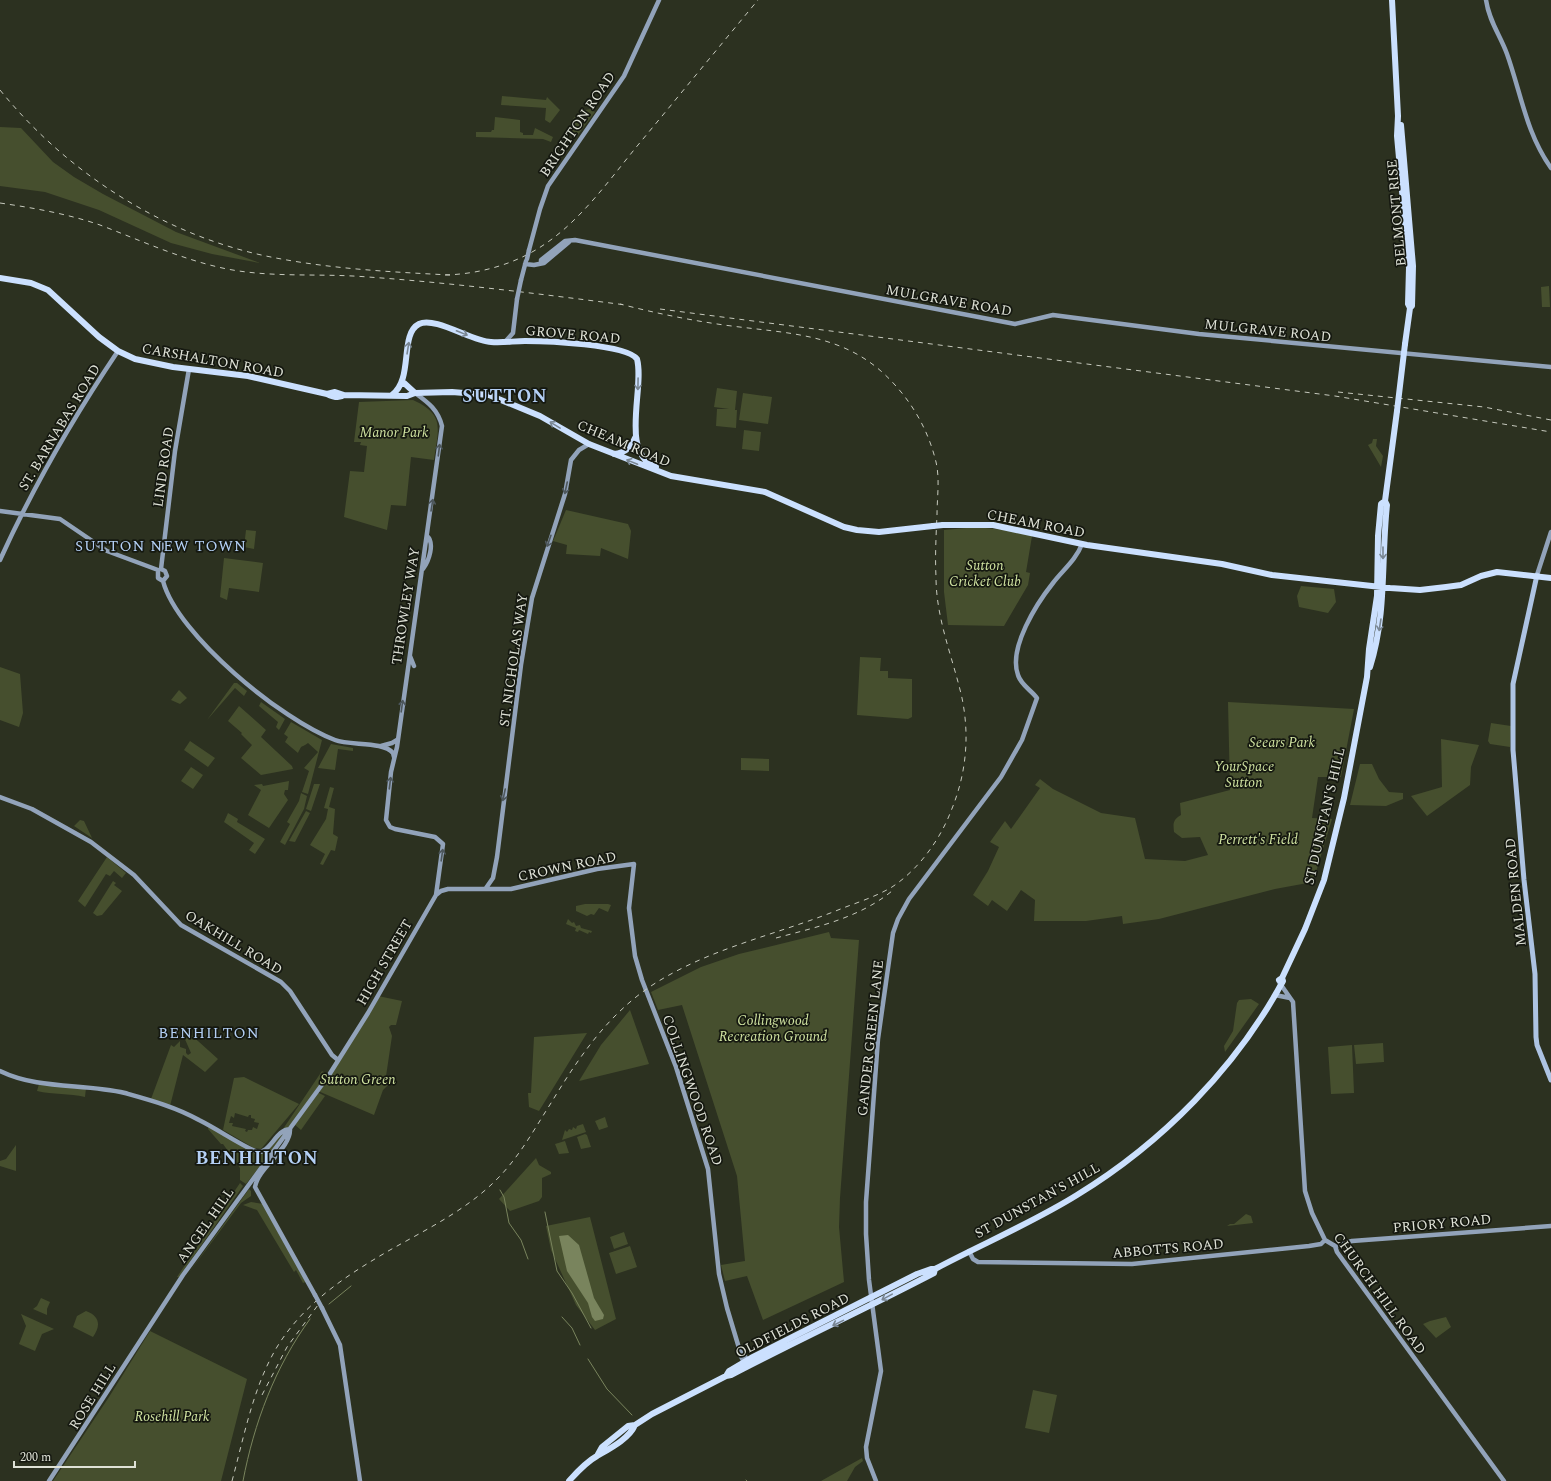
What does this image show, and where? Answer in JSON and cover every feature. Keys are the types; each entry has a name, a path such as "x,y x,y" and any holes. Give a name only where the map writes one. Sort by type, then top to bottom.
{"highway":[{"name":"BELMONT RISE","path":"1385,501 1405,344 1410,308 1412,306 1413,266 1402,135 1398,116 1392,0"},
{"name":"CARSHALTON ROAD","path":"0,278 31,283 48,290 87,327 118,351 135,359 190,369 248,376 336,397 344,395 392,394 407,396 415,393 479,393 502,399"},
{"name":"GROVE ROAD","path":"403,382 411,332 418,325 425,322 449,328 482,341 524,341 619,349 632,354 637,359 636,436"},
{"path":"392,394 403,382 415,393"},
{"name":"CHEAM ROAD","path":"502,399 540,416 589,444 671,476 765,492 831,522 857,530 879,532 943,525 993,525 1082,544 1222,564 1285,577 1377,586"},
{"path":"612,454 623,452 629,448 636,436"},
{"name":"CHEAM ROAD","path":"636,436 642,457 648,463 696,481"},
{"name":"ST DUNSTAN'S HILL","path":"1258,1020 1261,1019 1275,995 1305,929 1325,873 1344,798 1367,677 1377,586 1378,536 1381,504 1385,501 1387,505 1383,539 1384,586 1375,650 1367,677"},
{"path":"1377,586 1420,590 1434,589 1461,585 1493,573 1537,575 1551,578"},
{"name":"ST DUNSTAN'S HILL","path":"872,1302 917,1274 935,1269 1077,1195 1130,1159 1171,1124 1206,1088 1236,1051 1258,1020 1281,981"},
{"name":"OLDFIELDS ROAD","path":"569,1481 579,1469 633,1431 635,1425 652,1414 726,1376 729,1371 747,1364 872,1302"}],"main road":[{"name":"MALDEN ROAD","path":"1537,575 1516,669 1513,750 1534,968 1536,1037 1537,1045 1551,1080"}],"street":[{"name":"BRIGHTON ROAD","path":"526,261 540,209 548,186 624,76 658,0"},
{"path":"1486,0 1489,16 1508,56 1531,134 1539,151 1551,168"},
{"name":"MULGRAVE ROAD","path":"526,261 534,265 541,262 544,263 568,242 575,240 1015,324 1053,315 1200,334 1551,368"},
{"path":"505,342 513,333 516,300 526,261"},
{"path":"513,333 524,341"},
{"name":"ST. BARNABAS ROAD","path":"0,560 21,515 61,441 118,351"},
{"name":"LIND ROAD","path":"159,569 175,451 190,369"},
{"name":"THROWLEY WAY","path":"415,393 434,407 439,415 442,426 386,816 387,824 395,829 435,836"},
{"name":"ST. NICHOLAS WAY","path":"486,888 493,878 503,802 510,766 521,665 532,598 565,494 572,460 579,450 589,444"},
{"path":"0,511 60,519 107,551 165,571 167,576 163,581"},
{"path":"1537,575 1551,532"},
{"name":"GANDER GREEN LANE","path":"876,1481 867,1458 866,1447 881,1371 872,1302 866,1234 866,1202 878,1038 895,926 909,899 1001,777 1022,740 1037,698 1026,687 1017,674 1016,662 1019,643 1040,600 1076,556 1082,544"},
{"path":"159,569 158,578 163,581 173,605 196,634 234,673 263,698 301,723 334,740 352,744 379,746 391,750 394,760"},
{"path":"410,656 414,666"},
{"path":"379,746 392,743 397,740"},
{"name":"OAKHILL ROAD","path":"0,797 32,809 91,842 134,875 181,925 281,982 290,991 332,1055 338,1060"},
{"name":"HIGH STREET","path":"290,1129 338,1060 408,945 436,895 443,844 435,836"},
{"name":"CROWN ROAD","path":"436,895 441,890 448,889 505,889 596,869 634,864"},
{"name":"COLLINGWOOD ROAD","path":"634,864 629,908 635,956 642,980 676,1067 708,1169 719,1274 729,1316 739,1348 742,1349 747,1364"},
{"path":"439,877 439,883 448,889"},
{"name":"CROWN ROAD","path":"493,878 497,887 505,889"},
{"path":"1281,981 1291,998"},
{"path":"1275,995 1291,998"},
{"name":"CHURCH HILL ROAD","path":"1291,998 1303,1179 1308,1204 1325,1240 1335,1246 1337,1252 1504,1481"},
{"path":"0,1071 13,1078 39,1084 113,1090 147,1099 187,1114 257,1152 266,1149 281,1130 290,1129"},
{"name":"ANGEL HILL","path":"290,1129 288,1138 255,1187 322,1308 340,1345 360,1481"},
{"name":"ANGEL HILL","path":"126,1362 183,1275 290,1129"},
{"name":"PRIORY ROAD","path":"1335,1246 1342,1243 1360,1240 1551,1226"},
{"name":"ABBOTTS ROAD","path":"969,1252 972,1258 978,1262 1132,1264 1309,1246 1321,1244 1325,1240"},
{"name":"ROSE HILL","path":"49,1481 126,1362"}],"green space":[{"path":"502,96 546,100 547,97 560,110 550,123 545,120 546,108 501,105"},
{"path":"591,109 595,112 575,139 570,132 573,119 578,113"},
{"path":"495,117 520,120 520,132 523,133 523,135 533,135 535,128 553,137 551,142 543,139 476,137 476,132 491,132 494,130"},
{"path":"0,127 21,128 53,162 74,177 103,194 176,232 260,263 212,254 171,243 99,210 45,192 0,186"},
{"path":"1549,286 1550,307 1542,307 1541,287"},
{"path":"717,388 737,391 735,410 737,410 736,428 716,426 717,409 729,409 714,407"},
{"path":"743,393 772,397 768,424 739,420"},
{"name":"Manor Park","path":"413,400 431,411 435,417 438,431 434,460 411,457 406,506 391,505 387,530 344,517 350,471 364,472 367,446 360,445 361,442 354,442 359,402"},
{"path":"744,430 761,432 759,451 742,449"},
{"path":"1373,439 1377,439 1376,446 1383,456 1381,467 1368,445 1372,443"},
{"path":"566,510 628,524 631,531 628,559 601,548 600,556 566,554 567,545 553,541"},
{"name":"Sutton Cricket Club","path":"977,527 1012,531 1032,536 1026,572 1030,573 1028,585 1004,626 948,625 944,592 944,530"},
{"path":"246,530 256,531 254,549 244,547"},
{"path":"224,558 263,563 259,592 229,588 227,600 220,597"},
{"path":"1301,586 1334,589 1336,602 1328,613 1299,607 1297,596"},
{"path":"860,657 881,658 880,671 888,671 888,678 912,679 912,717 908,719 857,715"},
{"path":"0,667 20,674 23,713 19,727 0,720"},
{"path":"234,683 237,683 247,691 244,696 235,688 207,720"},
{"path":"179,690 187,698 180,704 171,700"},
{"path":"261,702 285,719 279,730 276,727 278,722 259,706"},
{"name":"Perrett's Field","path":"1228,702 1354,709 1341,777 1318,777 1312,818 1332,819 1313,882 1275,889 1159,919 1123,924 1122,916 1086,921 1034,921 1035,900 1021,890 1007,911 992,900 988,906 973,895 988,871 999,847 990,842 1005,821 1011,829 1040,788 1035,785 1040,779 1053,789 1101,813 1135,818 1145,859 1185,861 1208,855 1200,837 1182,838 1174,832 1174,824 1176,818 1181,815 1180,803 1230,790"},
{"path":"239,706 266,730 261,737 292,766 293,769 261,775 241,758 252,745 241,734 242,733 228,721"},
{"path":"291,722 322,740 308,794 302,792 309,771 304,768 318,752 308,743 301,747 298,753 285,742 288,737 284,734"},
{"path":"1491,723 1511,726 1510,747 1490,744 1488,741"},
{"path":"1441,739 1479,745 1471,767 1470,785 1427,816 1411,796 1442,787"},
{"path":"190,741 215,758 208,767 184,750"},
{"path":"331,744 353,748 353,751 338,749 335,770 318,768"},
{"path":"741,758 769,759 769,771 741,770"},
{"path":"1360,764 1372,764 1379,779 1389,792 1403,793 1403,799 1386,806 1350,805"},
{"path":"191,767 203,775 193,789 181,781"},
{"path":"289,781 288,790 285,790 284,794 288,800 269,828 248,815 261,790 254,785 262,784 263,786"},
{"path":"314,784 320,784 311,811 306,809"},
{"path":"330,787 334,788 329,807 335,809 333,834 338,837 335,851 331,850 323,865 320,864 325,854 310,845 326,819 328,809 324,808"},
{"path":"301,793 307,796 304,809 285,845 280,842 290,824 287,822 299,801"},
{"path":"306,811 310,813 295,842 289,841"},
{"path":"228,813 238,819 237,822 265,839 255,854 249,850 254,843 224,822"},
{"path":"80,820 84,821 92,838 74,826"},
{"path":"107,857 126,873 122,878 114,871 110,876 106,874 85,907 78,901"},
{"path":"113,881 116,883 114,885 122,891 102,915 97,916 93,913"},
{"path":"585,904 611,905 608,912 599,908 594,915 591,914 587,916 576,911 576,906"},
{"path":"568,919 572,923 574,922 576,926 580,925 581,928 592,931 591,933 589,932 588,934 579,930 578,932 575,931 576,928 566,924"},
{"name":"Collingwood Recreation Ground","path":"829,932 831,938 859,940 840,1198 839,1227 844,1282 763,1320 747,1276 725,1281 721,1265 745,1261 737,1176 682,1005 658,1010 651,992 701,967 739,954"},
{"name":"Sutton Green","path":"378,996 402,1001 396,1025 391,1025 389,1027 392,1036 385,1083 388,1085 383,1090 374,1115 318,1091"},
{"path":"1251,999 1259,1004 1225,1052 1224,1046 1233,1031 1237,1003 1239,1000"},
{"path":"630,1010 649,1064 579,1081 601,1045"},
{"path":"188,1032 218,1059 205,1072 183,1055 170,1106 151,1099 171,1045 174,1047 180,1041 180,1047 186,1049 186,1053 188,1055 191,1053 184,1037"},
{"path":"587,1033 539,1111 529,1107 528,1093 531,1093 534,1037"},
{"path":"1383,1043 1384,1062 1356,1064 1354,1045"},
{"path":"1352,1045 1354,1093 1331,1094 1328,1047"},
{"path":"322,1071 327,1074 289,1128 283,1129"},
{"path":"244,1077 299,1104 261,1149 254,1148 223,1130 234,1078","holes":["235,1113 248,1117 251,1115 251,1118 255,1119 254,1122 259,1123 257,1129 253,1127 252,1130 248,1130 247,1132 245,1131 246,1129 232,1126 233,1123 229,1123 231,1116 234,1118"]},
{"path":"39,1084 86,1088 85,1097 37,1091"},
{"path":"317,1092 325,1096 301,1130 294,1124"},
{"path":"605,1117 608,1127 599,1130 595,1121"},
{"path":"583,1124 586,1132 562,1140 565,1130 567,1132 569,1129 572,1130 573,1127 576,1129 577,1126"},
{"path":"209,1126 261,1153 282,1131 288,1130 246,1184 240,1180 240,1168 223,1144 221,1144 208,1129"},
{"path":"585,1134 587,1135 591,1147 581,1149 577,1137"},
{"path":"565,1141 569,1153 559,1154 555,1144"},
{"path":"16,1145 16,1171 0,1166 0,1161 6,1159"},
{"path":"536,1158 539,1165 551,1172 551,1174 542,1178 542,1197 539,1201 510,1211 499,1199"},
{"path":"240,1183 243,1186 179,1277 177,1277"},
{"path":"249,1189 251,1191 251,1196 241,1203 188,1274"},
{"path":"251,1202 263,1204 308,1281 303,1283 296,1270 294,1272 257,1210 243,1205"},
{"path":"1246,1214 1251,1216 1253,1223 1227,1226 1234,1224"},
{"path":"590,1217 616,1319 595,1330 576,1305 551,1250 546,1226"},
{"path":"624,1232 628,1244 614,1249 610,1237"},
{"path":"630,1246 637,1267 616,1274 609,1253"},
{"path":"41,1298 50,1302 47,1309 47,1315 33,1309 37,1306"},
{"path":"86,1311 91,1313 98,1322 96,1333 93,1337 73,1327 77,1316"},
{"path":"21,1314 54,1329 42,1334 35,1351 19,1344 26,1326"},
{"path":"1446,1317 1451,1327 1436,1338 1423,1324 1430,1321"},
{"name":"Rosehill Park","path":"150,1331 247,1379 221,1481 53,1481 109,1397"},
{"path":"1033,1390 1057,1395 1049,1433 1025,1428"},
{"path":"862,1458 863,1461 855,1467 847,1481 821,1481"}],"shaded area":[{"path":"568,1235 579,1245 594,1298 604,1315 603,1319 595,1321 592,1317 588,1303 567,1271 559,1236"}],"waterway":[{"path":"500,1190 504,1197 509,1223 521,1240 528,1259"},
{"path":"545,1212 557,1271 572,1293 591,1328"},
{"path":"329,1304 351,1286"},
{"path":"562,1317 572,1328 580,1345"},
{"path":"243,1481 253,1438 276,1376 286,1356 310,1319"},
{"path":"588,1359 607,1389 632,1415"}],"railway":[{"path":"445,275 471,273 497,267 510,262 545,244 571,223 595,198 758,0"},
{"path":"0,90 27,121 57,149 89,175 123,198 159,218 197,235 236,249 297,262 363,270 450,275"},
{"path":"0,203 51,212 88,221 194,261 245,272 400,279 626,305"},
{"path":"232,1481 255,1395 269,1362 288,1331 313,1304 342,1280 462,1208 476,1198 500,1176 521,1150 572,1069 596,1038 622,1009 654,984 699,960 868,899 892,887 911,872 927,854 941,833 956,797 963,770 966,727 962,698 942,623 937,593 936,554 938,475 933,451 925,431 909,402 895,385 877,368 858,355 837,345 816,338 698,321 620,304"},
{"path":"660,309 1335,396 1551,432"},
{"path":"1338,392 1484,407 1551,420"},
{"path":"776,938 852,915 866,908 892,891"},
{"path":"262,1395 287,1347 318,1305"}],"district":[{"name":"SUTTON","path":"505,396"},
{"name":"SUTTON NEW TOWN","path":"161,546"},
{"name":"BENHILTON","path":"209,1033"},
{"name":"BENHILTON","path":"257,1158"}],"park label":[{"name":"Seears Park","path":"1282,742"},
{"name":"YourSpace Sutton","path":"1244,774"}]}
